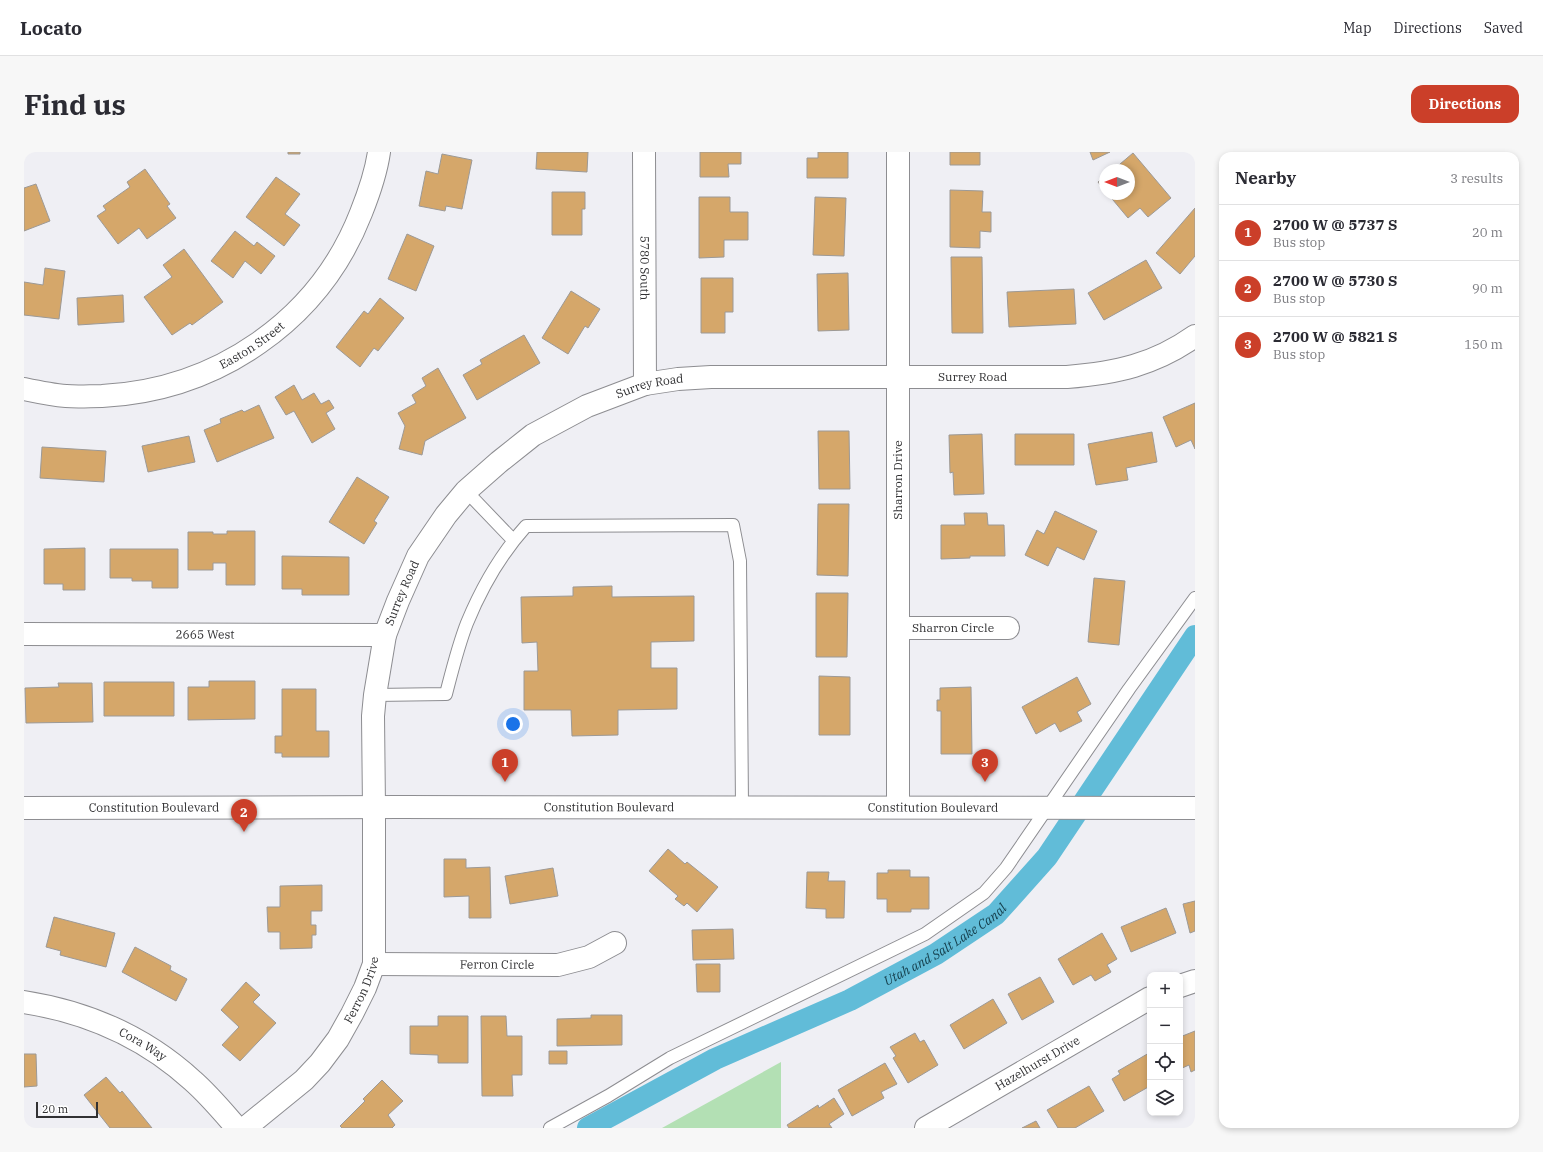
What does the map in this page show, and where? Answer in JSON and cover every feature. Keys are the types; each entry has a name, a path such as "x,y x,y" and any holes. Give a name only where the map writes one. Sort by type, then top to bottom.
{"street":[{"name":"Easton Street","path":"24,389 49,395 67,396 115,395 143,391 172,385 199,376 242,354 281,326 309,298 333,268 354,233 367,197 379,152"},
{"name":"5780 South","path":"644,152 645,384"},
{"name":"Sharron Drive","path":"898,152 898,807"},
{"name":"Surrey Road","path":"374,808 373,716 375,695 385,635 398,601 418,556 446,515 466,491 499,462 534,436 587,406 645,384 678,379 711,376 1066,376 1095,374 1122,370 1154,359 1195,336"},
{"name":"Sharron Circle","path":"898,628 1008,628"},
{"name":"2665 West","path":"24,634 385,635"},
{"name":"Constitution Boulevard","path":"24,808 1195,808"},
{"name":"Ferron Drive","path":"245,1128 304,1080 320,1063 338,1039 352,1014 374,964 374,808"},
{"name":"Ferron Circle","path":"374,964 558,965 589,957 615,943"},
{"path":"1183,985 1195,981"},
{"name":"Hazelhurst Drive","path":"926,1128 1147,1000"},
{"name":"Cora Way","path":"24,1002 56,1008 90,1018 111,1026 149,1047 194,1081 237,1128"}],"lane":[{"path":"466,491 513,540"},
{"path":"375,695 446,694 455,659 467,623 483,589 513,540 526,526 733,525 740,561 742,807"},
{"path":"550,1128 608,1096 670,1058 925,934 984,893 1006,868 1046,808 1195,598"}],"green space":[{"path":"781,1062 781,1128 662,1128"}],"building":[{"path":"288,152 300,152 300,154 288,154"},
{"path":"537,152 588,152 587,172 536,169"},
{"path":"700,152 741,152 741,164 728,164 729,177 700,177"},
{"path":"818,152 848,152 848,178 807,178 807,158 818,158"},
{"path":"950,152 980,152 980,165 950,165"},
{"path":"1090,152 1110,152 1093,160"},
{"path":"1133,153 1171,198 1148,217 1140,208 1128,218 1113,200 1135,200 1135,164 1120,164"},
{"path":"442,154 472,160 462,209 446,206 445,211 419,206 426,171 438,174"},
{"path":"145,169 170,204 167,206 176,218 147,239 139,228 118,244 97,216 106,210 103,206 130,187 127,182"},
{"path":"276,177 300,194 285,214 300,225 284,246 246,217"},
{"path":"36,184 50,221 24,231 24,188"},
{"path":"950,190 983,191 982,212 991,212 991,232 980,231 980,248 950,247"},
{"path":"552,192 585,192 585,209 582,209 582,235 552,235"},
{"path":"699,197 730,197 730,212 748,212 748,240 724,240 724,257 699,258"},
{"path":"815,197 846,198 844,256 813,255"},
{"path":"1195,208 1195,256 1180,274 1156,253"},
{"path":"235,231 254,246 257,242 275,256 261,274 245,261 233,278 211,261"},
{"path":"407,234 434,246 416,291 388,279"},
{"path":"184,249 223,302 192,325 190,323 172,335 144,297 172,277 163,265"},
{"path":"951,257 982,257 983,333 952,333"},
{"path":"1146,260 1162,288 1104,320 1088,293"},
{"path":"45,268 65,271 59,319 24,315 24,282 43,285"},
{"path":"848,273 849,330 818,331 817,274"},
{"path":"701,278 733,278 733,312 725,312 725,333 701,333"},
{"path":"1074,289 1076,324 1009,327 1007,292"},
{"path":"571,291 600,309 588,328 585,326 568,354 542,338"},
{"path":"123,295 124,322 78,325 77,298"},
{"path":"380,298 404,318 378,351 374,348 360,367 336,347 364,311 368,314"},
{"path":"524,335 540,363 477,400 463,375 482,364 480,360"},
{"path":"438,368 466,418 425,441 422,455 399,449 405,426 398,413 416,403 412,395 426,386 422,378"},
{"path":"294,385 302,400 314,393 321,404 329,400 334,408 326,413 335,429 312,443 294,411 286,415 275,397"},
{"path":"1195,403 1195,449 1191,440 1176,447 1163,417"},
{"path":"259,405 274,438 217,462 204,430 221,423 220,419 242,410 244,412"},
{"path":"818,431 849,431 850,489 819,489"},
{"path":"1152,432 1157,462 1126,468 1128,480 1096,485 1088,444"},
{"path":"982,434 984,494 954,495 953,472 950,473 949,435"},
{"path":"1015,434 1074,434 1074,465 1015,465"},
{"path":"189,436 195,462 148,472 142,446"},
{"path":"42,447 106,451 104,482 40,478"},
{"path":"357,477 389,497 374,521 377,523 364,544 329,522"},
{"path":"818,504 849,504 848,576 817,575"},
{"path":"1055,511 1097,531 1084,560 1057,547 1048,566 1025,555 1037,530 1044,534"},
{"path":"964,513 987,513 988,525 1004,525 1005,556 970,556 970,558 941,559 941,525 965,525"},
{"path":"227,531 255,531 255,585 226,585 226,563 213,563 213,570 188,570 188,532 213,532 213,534 227,534"},
{"path":"85,548 85,590 63,590 63,584 44,584 44,549"},
{"path":"110,549 178,549 178,588 152,588 152,581 132,581 132,578 110,578"},
{"path":"282,556 349,557 349,595 302,595 302,589 282,589"},
{"path":"1094,578 1125,581 1119,645 1088,642"},
{"path":"612,586 612,597 694,596 694,641 651,642 651,668 677,668 677,709 618,710 618,735 572,736 571,710 524,710 524,671 538,671 537,642 522,643 521,597 573,596 573,587"},
{"path":"816,593 848,593 847,657 816,657"},
{"path":"819,676 850,677 850,735 819,735"},
{"path":"1077,677 1091,704 1077,712 1082,721 1060,732 1055,723 1036,734 1022,707"},
{"path":"209,681 255,681 255,719 188,720 188,687 209,687"},
{"path":"104,682 174,682 174,716 104,716"},
{"path":"58,683 92,683 93,722 26,723 25,688 59,687"},
{"path":"971,687 972,754 941,754 941,711 937,711 937,700 940,700 940,688"},
{"path":"282,689 316,689 316,731 329,731 329,757 282,757 282,753 275,753 275,736 282,736"},
{"path":"668,849 685,864 687,862 718,887 697,912 687,903 684,906 675,899 678,896 649,871"},
{"path":"444,859 466,859 466,868 490,867 491,918 469,918 469,896 444,897"},
{"path":"553,868 558,896 510,904 505,876"},
{"path":"888,870 910,870 910,877 929,877 929,909 911,909 911,912 887,912 887,899 877,899 877,873 888,873"},
{"path":"807,872 829,872 828,881 845,881 844,918 826,918 826,909 806,908"},
{"path":"322,885 322,911 311,911 311,925 316,925 316,935 312,935 312,948 280,949 280,932 268,932 267,907 280,907 280,886"},
{"path":"1195,901 1195,931 1190,933 1183,904"},
{"path":"1166,908 1176,933 1131,952 1121,927"},
{"path":"54,917 115,933 106,967 60,955 61,951 46,947"},
{"path":"733,929 734,959 693,960 692,930"},
{"path":"1102,933 1117,959 1107,965 1111,972 1095,981 1091,975 1073,985 1058,959"},
{"path":"135,947 171,966 170,970 187,979 176,1001 122,972"},
{"path":"696,964 720,964 720,992 697,992"},
{"path":"1040,977 1054,1002 1022,1020 1008,994"},
{"path":"246,982 260,995 253,1002 276,1023 240,1061 222,1045 239,1027 221,1010"},
{"path":"993,999 1007,1023 964,1049 950,1025"},
{"path":"591,1015 622,1015 622,1045 557,1046 557,1019 591,1018"},
{"path":"438,1016 468,1016 468,1063 438,1063 438,1055 410,1054 410,1026 438,1026"},
{"path":"481,1016 506,1016 507,1036 522,1036 522,1075 512,1075 513,1096 482,1096"},
{"path":"1195,1031 1195,1070 1191,1072 1189,1065 1183,1068 1183,1036"},
{"path":"915,1033 920,1042 924,1040 938,1065 908,1083 893,1058 896,1056 890,1047"},
{"path":"549,1051 567,1051 567,1064 549,1064"},
{"path":"24,1054 36,1054 37,1086 24,1087"},
{"path":"1147,1054 1147,1088 1124,1101 1112,1079 1120,1074 1118,1071"},
{"path":"885,1063 897,1084 881,1092 884,1098 852,1116 838,1090"},
{"path":"106,1077 120,1093 122,1091 152,1128 110,1128 84,1095"},
{"path":"382,1080 403,1101 388,1115 395,1125 392,1128 342,1128 340,1126 365,1101 363,1099"},
{"path":"1089,1086 1104,1111 1075,1128 1058,1128 1047,1110"},
{"path":"834,1098 844,1114 829,1124 832,1128 789,1128 787,1125 818,1105 819,1108"},
{"path":"1036,1121 1040,1128 1022,1128"}],"waterway":[{"name":"Utah and Salt Lake Canal","path":"588,1128 715,1059 850,1000 936,954 996,914 1047,857 1195,636"}],"place":[{"name":"2700 W @ 5737 S","path":"505,782"},
{"name":"2700 W @ 5821 S","path":"985,782"},
{"name":"2700 W @ 5730 S","path":"244,832"}]}
